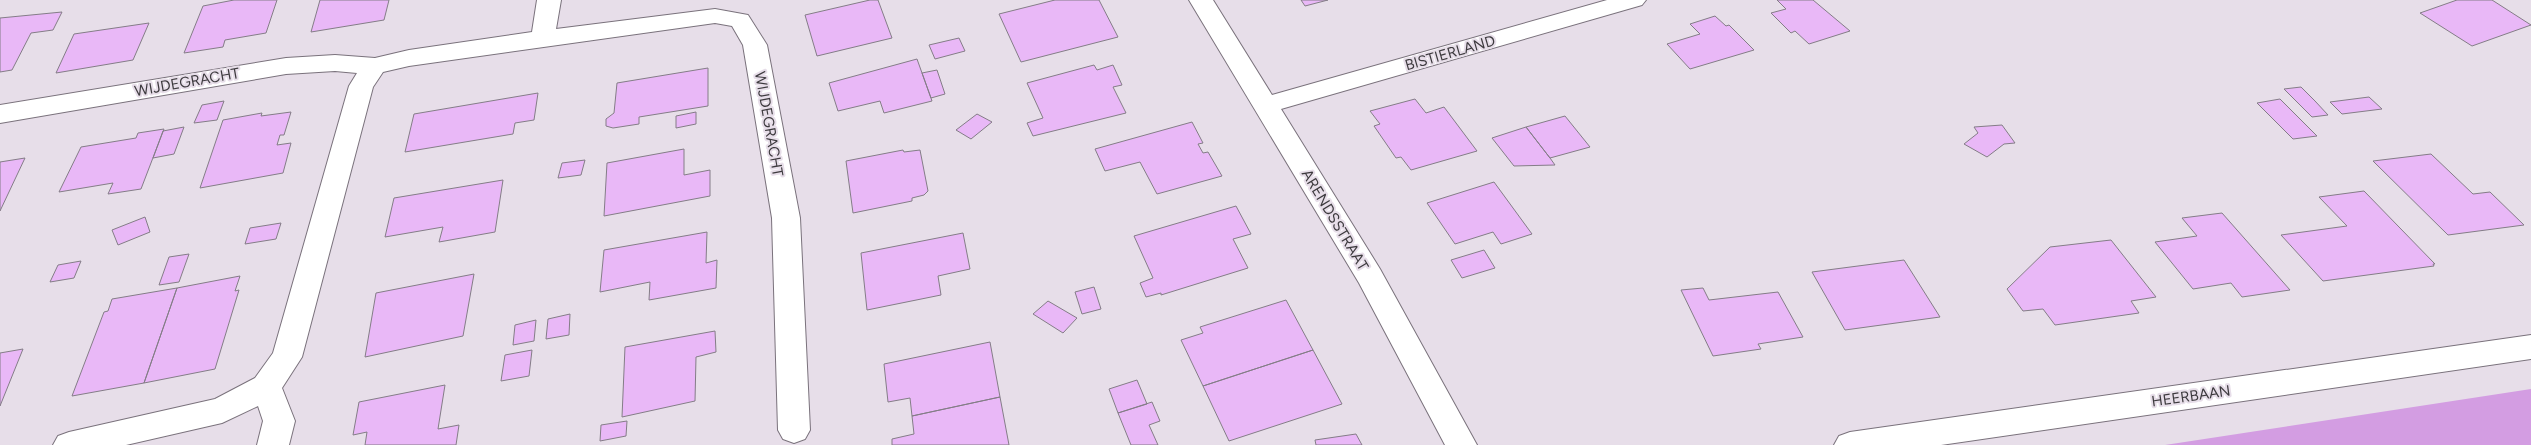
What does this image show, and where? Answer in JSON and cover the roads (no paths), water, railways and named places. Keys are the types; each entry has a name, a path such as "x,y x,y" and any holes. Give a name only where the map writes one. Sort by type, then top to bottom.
{"street":[{"path":"543,37 549,0"},
{"name":"ARENDSSTRAAT","path":"1202,0 1370,277 1461,445"},
{"name":"BISTIERLAND","path":"1266,105 1634,0"},
{"name":"WIJDEGRACHT","path":"0,114 286,66 335,63 375,66 409,58 543,37 715,16 740,20 755,45 786,218 794,430"},
{"path":"69,445 222,410 266,387 287,357 361,86 375,66"},
{"name":"HEERBAAN","path":"1850,445 2531,346"},
{"path":"266,387 279,421 274,445"}]}
